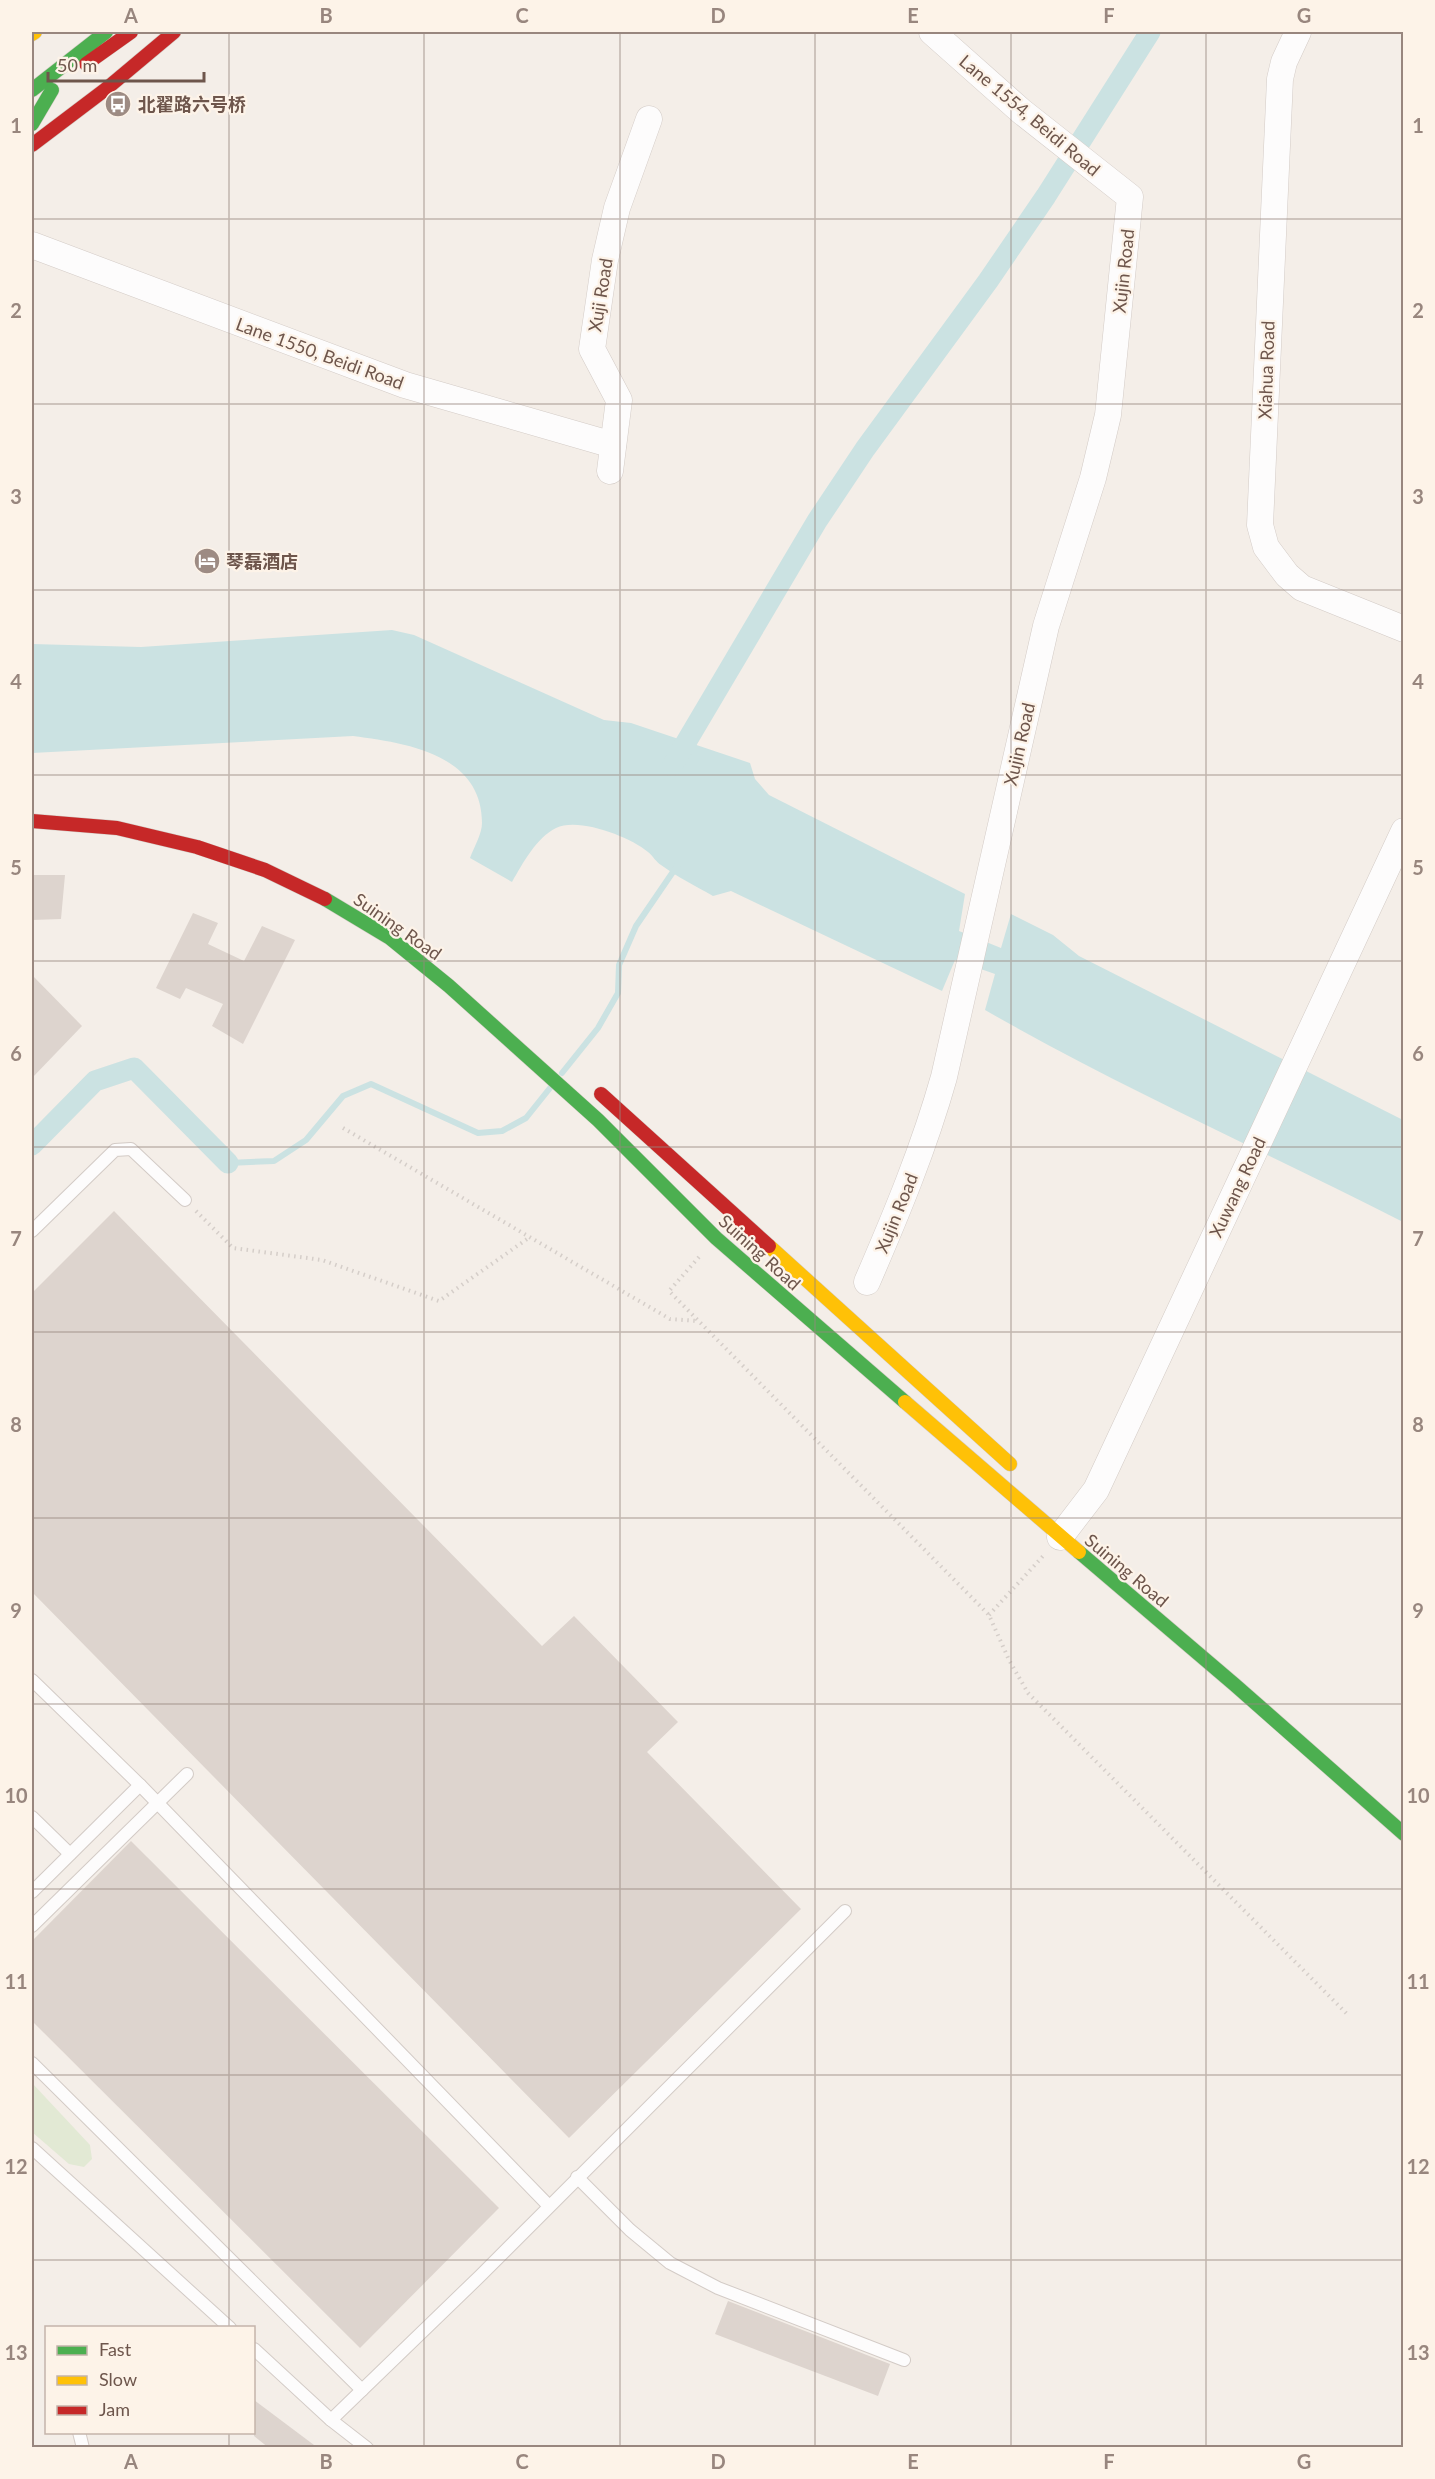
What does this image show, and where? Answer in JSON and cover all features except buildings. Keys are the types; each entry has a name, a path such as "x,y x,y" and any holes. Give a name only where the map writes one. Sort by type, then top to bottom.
{"main road":[{"path":"33,35 41,32"},
{"path":"32,105 131,32"},
{"path":"32,145 106,89 174,32"},
{"path":"32,90 103,34"},
{"path":"32,95 103,34"},
{"path":"32,124 52,90"},
{"name":"Suining Road","path":"32,821 117,828 197,847 266,870 330,901 390,938 449,986 598,1120 716,1238 1069,1523 1235,1685 1404,1834"},
{"name":"Suining Road","path":"592,1086 1017,1471"}],"street":[{"name":"Lane 1554, Beidi Road","path":"932,32 1042,129 1130,197"},
{"name":"Xiahua Road","path":"1298,32 1284,62 1280,79 1260,525 1266,547 1287,574 1302,588 1404,629"},
{"name":"Xuji Road","path":"610,471 619,400 592,349 605,260 617,208 649,119"},
{"name":"Xujin Road","path":"867,1282 905,1194 933,1116 1046,626 1093,478 1108,415 1130,197"},
{"name":"Lane 1550, Beidi Road","path":"32,245 412,387 613,445"},
{"name":"Xuwang Road","path":"1069,1523 1096,1490 1404,831"}],"lane":[{"path":"32,1232 115,1150 131,1149 185,1200"},
{"path":"32,1680 140,1785 549,2206"},
{"path":"32,1926 187,1774"},
{"path":"32,1892 140,1785"},
{"path":"32,1817 70,1854"},
{"path":"331,2420 845,1911"},
{"path":"32,2063 362,2390"},
{"path":"32,2148 226,2326"},
{"path":"577,2177 630,2230 670,2263 718,2288 904,2360"},
{"path":"255,2350 331,2420 367,2448"}],"path":[{"path":"343,1128 670,1319 698,1321"},
{"path":"185,1200 233,1248 322,1260 439,1301 530,1237"},
{"path":"716,1238 669,1292 989,1615 1009,1660 1028,1693 1349,2016"},
{"path":"989,1615 1069,1523"}],"green space":[{"path":"32,2083 90,2145 92,2159 84,2167 69,2164 32,2132"}],"water":[{"path":"392,630 414,635 604,720 631,723 750,763 755,779 769,795 965,894 959,931 1001,948 1011,914 1053,935 1079,956 1403,1120 1403,1222 1140,1093 985,1010 995,974 955,960 942,991 731,891 713,896 667,869 640,846 604,830 590,827 566,825 549,832 531,852 512,882 470,858 482,823 479,800 469,781 455,767 417,748 353,736 32,753 32,644 141,647"}],"waterway":[{"path":"672,766 817,521 865,449 988,281 1046,196 1150,32"},
{"path":"562,1073 598,1028 618,993 619,965 636,926 677,866"},
{"path":"32,1145 95,1081 134,1068 228,1163"},
{"path":"228,1163 274,1161 306,1140 343,1096 371,1084 478,1133 502,1131 526,1118 550,1088"}],"traffic: fast":[{"path":"32,90 106,32"},
{"path":"32,124 52,90"},
{"path":"325,899 390,938 449,986 598,1120 716,1238 905,1402"},
{"path":"1079,1552 1404,1834"}],"traffic: slow":[{"path":"769,1246 1010,1464"},
{"path":"905,1402 1079,1552"}],"traffic: jam":[{"path":"86,64 131,32"},
{"path":"32,145 106,89 174,32"},
{"path":"32,821 117,828 197,847 265,870 325,899"},
{"path":"601,1094 769,1246"}],"place":[{"name":"北翟路六号桥","path":"118,104"},
{"name":"琴磊酒店","path":"207,561"}]}
